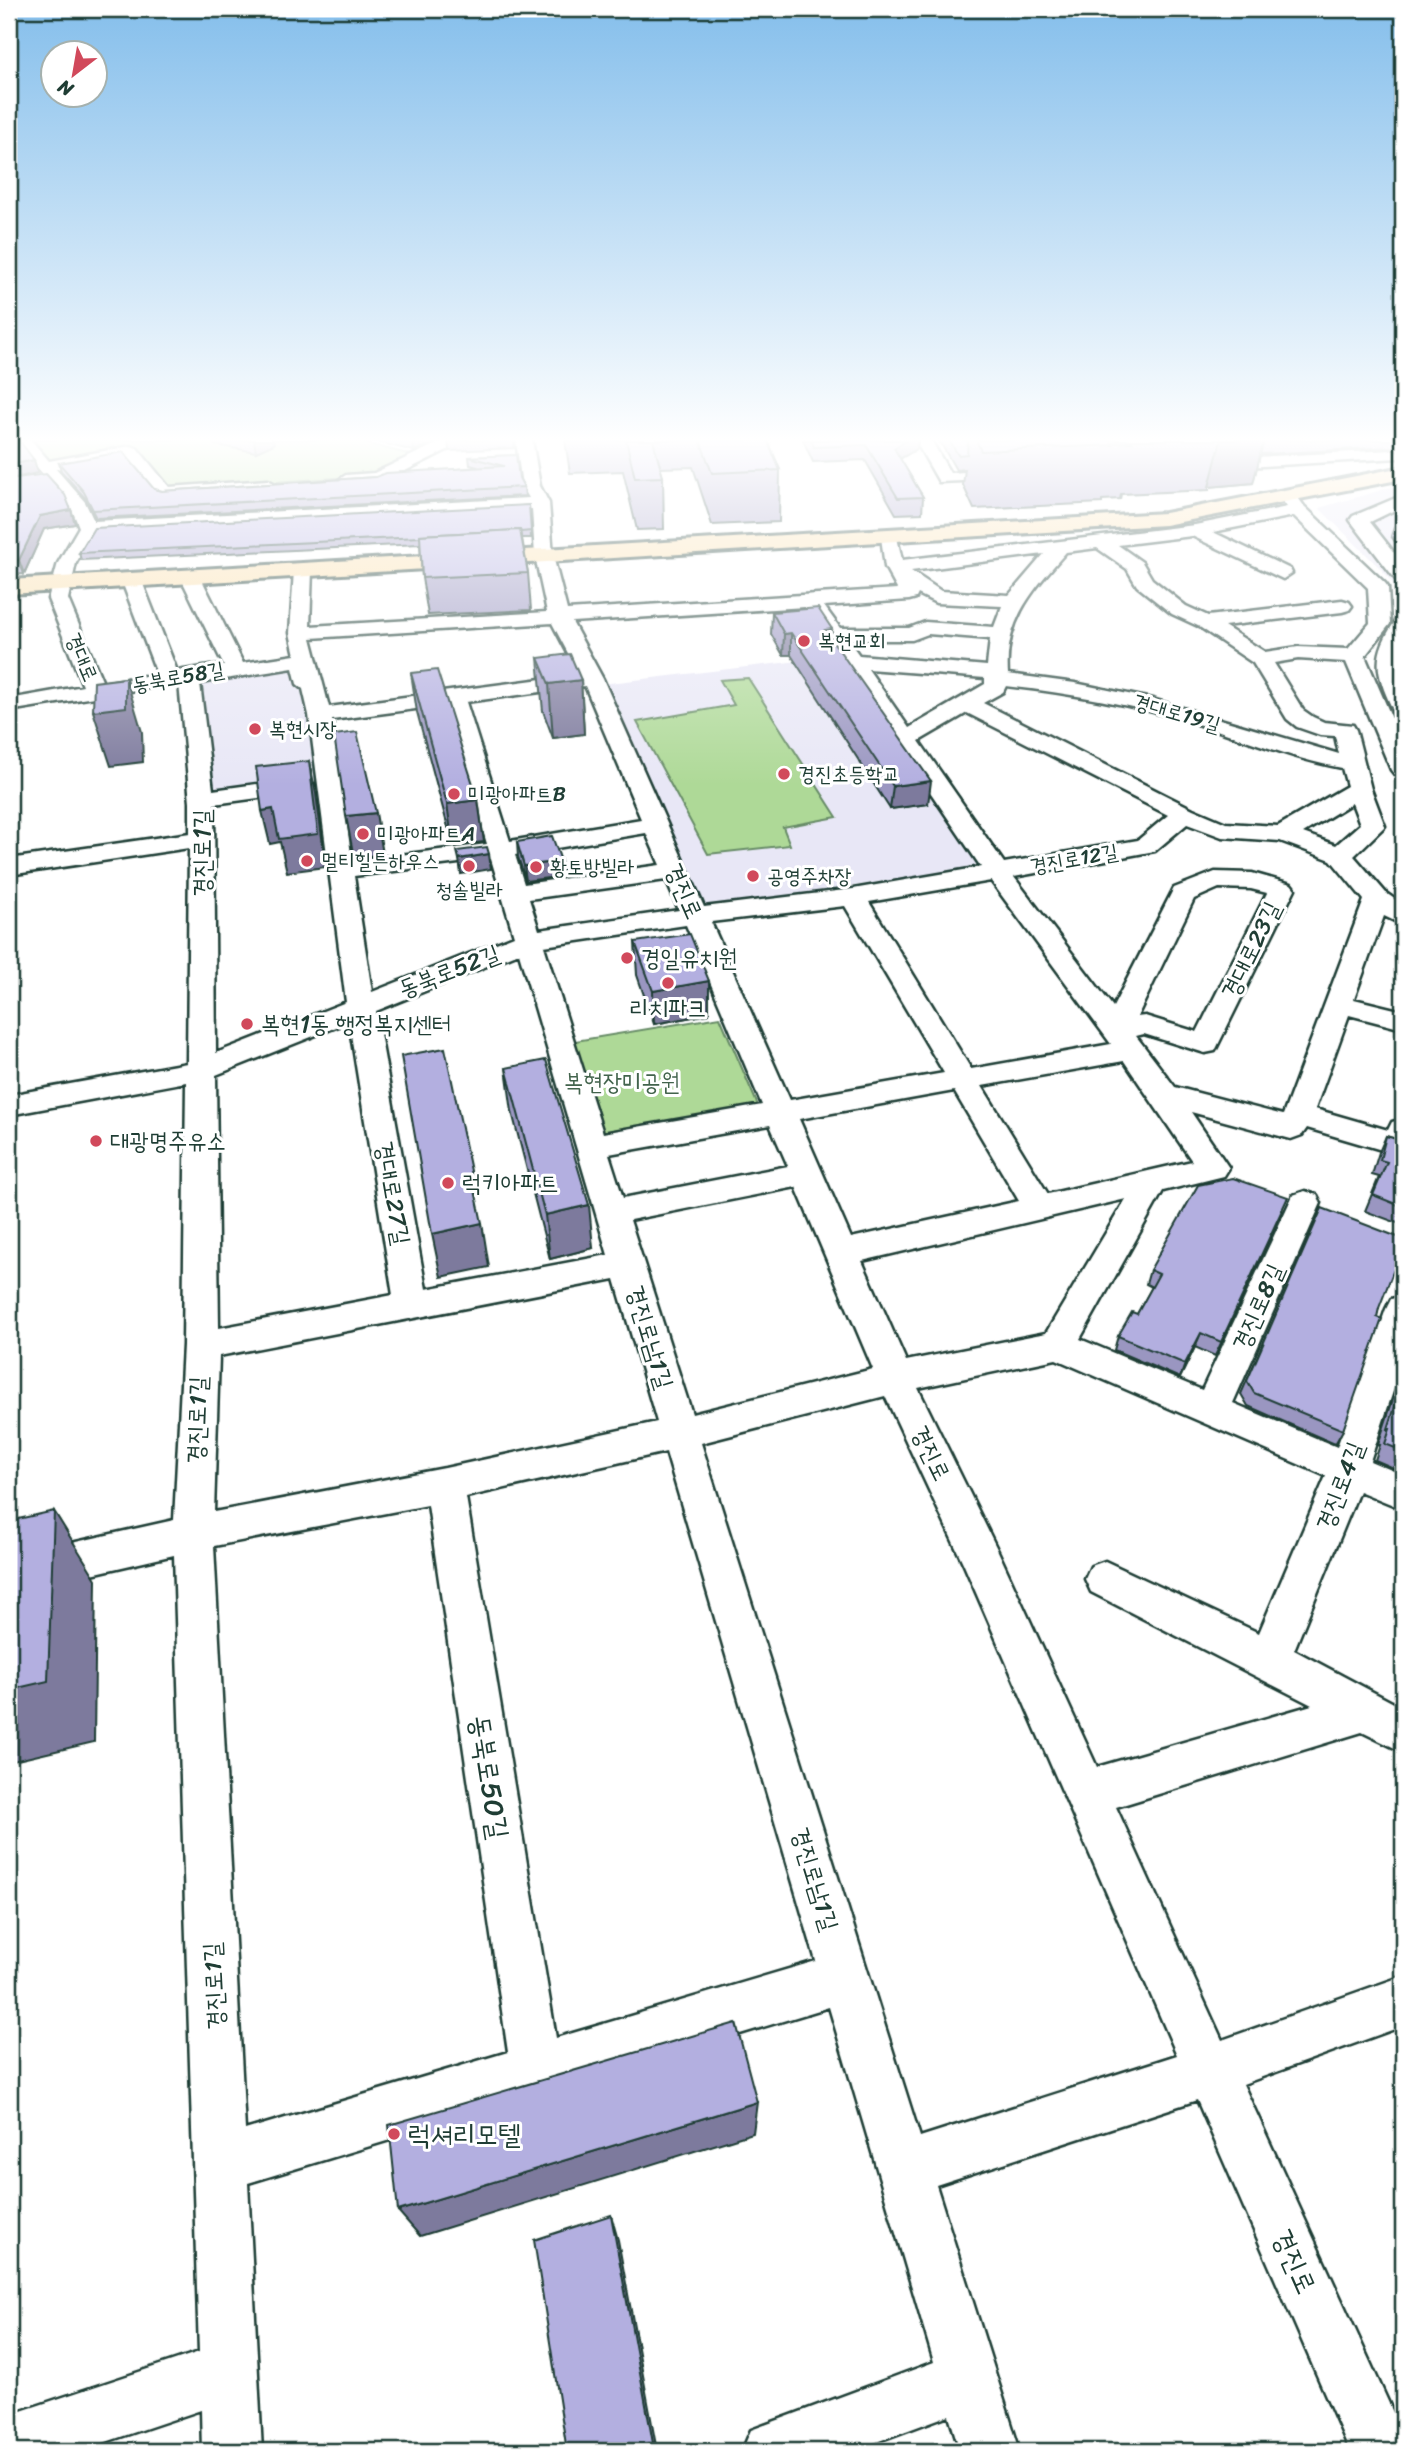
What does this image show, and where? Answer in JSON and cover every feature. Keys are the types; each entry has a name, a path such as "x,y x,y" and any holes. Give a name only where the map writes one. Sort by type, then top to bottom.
{"main road":[{"path":"9,587 131,579 187,563 303,570 566,555"}],"street":[{"path":"61,584 73,555"},
{"path":"190,555 187,563 235,668"},
{"path":"303,644 558,615 909,594 894,568 892,555"},
{"path":"894,568 998,555"},
{"path":"905,740 995,687 1001,634 1014,601 1053,555"},
{"path":"1119,555 1135,566 1144,582 1179,610 1205,622 1261,659 1295,714 1320,728 1385,729"},
{"path":"1247,555 1283,573"},
{"path":"1346,555 1378,587 1380,624 1354,656"},
{"path":"1386,555 1403,576"},
{"name":"경진로","path":"544,556 558,615 592,679 896,1378 984,1564 1380,2451"},
{"path":"1322,562 1349,558"},
{"path":"894,568 936,597 1014,601"},
{"path":"1014,573 1041,568"},
{"name":"경대로27길","path":"303,570 303,644 320,715 360,1006 412,1304"},
{"path":"131,579 185,677 302,660 324,782 203,801"},
{"path":"923,587 975,579"},
{"name":"경대로","path":"61,584 58,599 96,691"},
{"path":"1205,622 1340,596 1343,615 1380,624"},
{"path":"811,601 998,873 1164,1094 1213,1168 1244,1184"},
{"path":"1403,624 1395,662 1386,672 1403,708"},
{"path":"833,634 912,634 925,628 1001,634"},
{"name":"동북로58길","path":"9,705 235,668 303,644"},
{"path":"1261,659 1298,653 1354,656"},
{"path":"1354,656 1403,770"},
{"name":"경대로19길","path":"851,661 997,676 1092,690 1149,704 1289,748 1352,763"},
{"name":"경진로1길","path":"185,677 203,801 201,1345 193,1533 222,2164 232,2451"},
{"path":"320,715 592,679"},
{"name":"경진로남1길","path":"454,697 990,2451"},
{"path":"967,704 1184,814 1222,830 1283,834 1340,855 1377,899 1403,917"},
{"path":"1340,855 1373,826 1359,789 1345,730"},
{"path":"203,801 330,783"},
{"path":"1283,834 1359,789"},
{"name":"경진로12길","path":"694,916 853,897 1146,846 1184,814"},
{"path":"341,870 555,841 655,824"},
{"path":"1250,831 1271,869"},
{"path":"9,867 202,839"},
{"path":"555,841 572,885"},
{"name":"경대로23길","path":"1124,1040 1183,894 1215,880 1252,881 1271,869"},
{"name":"경대로23길","path":"962,1080 1124,1040 1145,1025 1205,1044 1271,869"},
{"path":"514,893 675,871"},
{"path":"853,897 1040,1209"},
{"path":"1164,1094 1291,1128 1377,899"},
{"name":"동북로52길","path":"9,1105 201,1070 528,940 694,916"},
{"path":"1338,1003 1403,1020"},
{"path":"590,1146 962,1080"},
{"path":"1298,1115 1399,1144 1403,1130"},
{"path":"841,1253 1213,1168"},
{"path":"611,1212 806,1174"},
{"path":"1058,1345 1151,1184"},
{"name":"경진로8길","path":"1211,1410 1305,1204"},
{"path":"201,1345 627,1264"},
{"name":"경진로4길","path":"1269,1659 1349,1467 1403,1309"},
{"path":"9,1575 193,1533 444,1485 680,1433 896,1378 1058,1345 1403,1492"},
{"name":"동북로50길","path":"444,1485 551,2065"},
{"path":"1105,1579 1269,1659 1403,1731"},
{"path":"1086,1793 1364,1711"},
{"path":"222,2164 845,1977"},
{"path":"904,2169 1210,2070 1403,2001"},
{"path":"9,2445 230,2371"},
{"path":"772,2451 968,2378"}],"shaded area":[{"path":"1367,555 1403,555 1403,721 1378,669 1400,616 1401,602 1393,584"},
{"name":"경진초등학교","path":"841,656 990,865 704,909 601,684"},
{"name":"복현시장","path":"299,659 320,781 208,798 194,676"}],"green space":[{"path":"748,678 837,817 783,827 790,845 708,854 637,722 734,705 720,680"},
{"name":"복현장미공원","path":"720,1017 759,1108 585,1138 557,1044"}],"building":[{"path":"9,555 21,555 19,560 9,561"},
{"path":"421,555 525,555 528,573 422,578"},
{"path":"818,608 832,629 825,630 931,781 893,786 791,633 784,634 772,612"},
{"path":"570,654 581,680 549,684 538,658"},
{"path":"437,670 478,800 447,804 411,673"},
{"path":"126,678 126,707 93,711 94,682"},
{"path":"357,732 376,813 346,816 334,735"},
{"path":"309,761 318,834 279,839 273,809 262,811 256,767"},
{"path":"552,836 561,861 524,866 517,842"},
{"path":"487,847 489,854 459,859 457,851"},
{"path":"690,934 709,981 653,991 635,942"},
{"name":"럭키아파트","path":"445,1048 482,1223 432,1234 401,1056"},
{"path":"546,1060 589,1205 545,1215 506,1068"},
{"path":"1386,1136 1403,1141 1403,1207 1373,1195 1387,1162 1380,1160"},
{"path":"1233,1178 1288,1197 1221,1342 1201,1333 1185,1364 1118,1336 1132,1312 1137,1314 1159,1274 1150,1270 1198,1185"},
{"path":"1322,1208 1403,1239 1403,1246 1379,1308 1377,1317 1382,1319 1343,1430 1254,1393 1247,1381"},
{"path":"1403,1382 1403,1451 1385,1444"},
{"path":"54,1511 48,1681 9,1690 9,1521"},
{"path":"736,2023 757,2102 398,2211 389,2125"},
{"path":"611,2215 653,2443 630,2451 567,2451 534,2240"}],"place":[{"name":"복현교회","path":"804,641"},
{"name":"복현시장","path":"255,729"},
{"name":"경진초등학교","path":"784,774"},
{"name":"미광아파트B","path":"454,794"},
{"name":"미광아파트A","path":"363,834"},
{"name":"멀티힐튼하우스","path":"307,861"},
{"name":"청솔빌라","path":"469,866"},
{"name":"황토방빌라","path":"536,867"},
{"name":"공영주차장","path":"753,876"},
{"name":"경일유치원","path":"627,958"},
{"name":"리치파크","path":"668,983"},
{"name":"복현1동 행정복지센터","path":"247,1024"},
{"name":"대광명주유소","path":"96,1141"},
{"name":"럭키아파트","path":"448,1183"},
{"name":"럭셔리모텔","path":"394,2134"}]}
